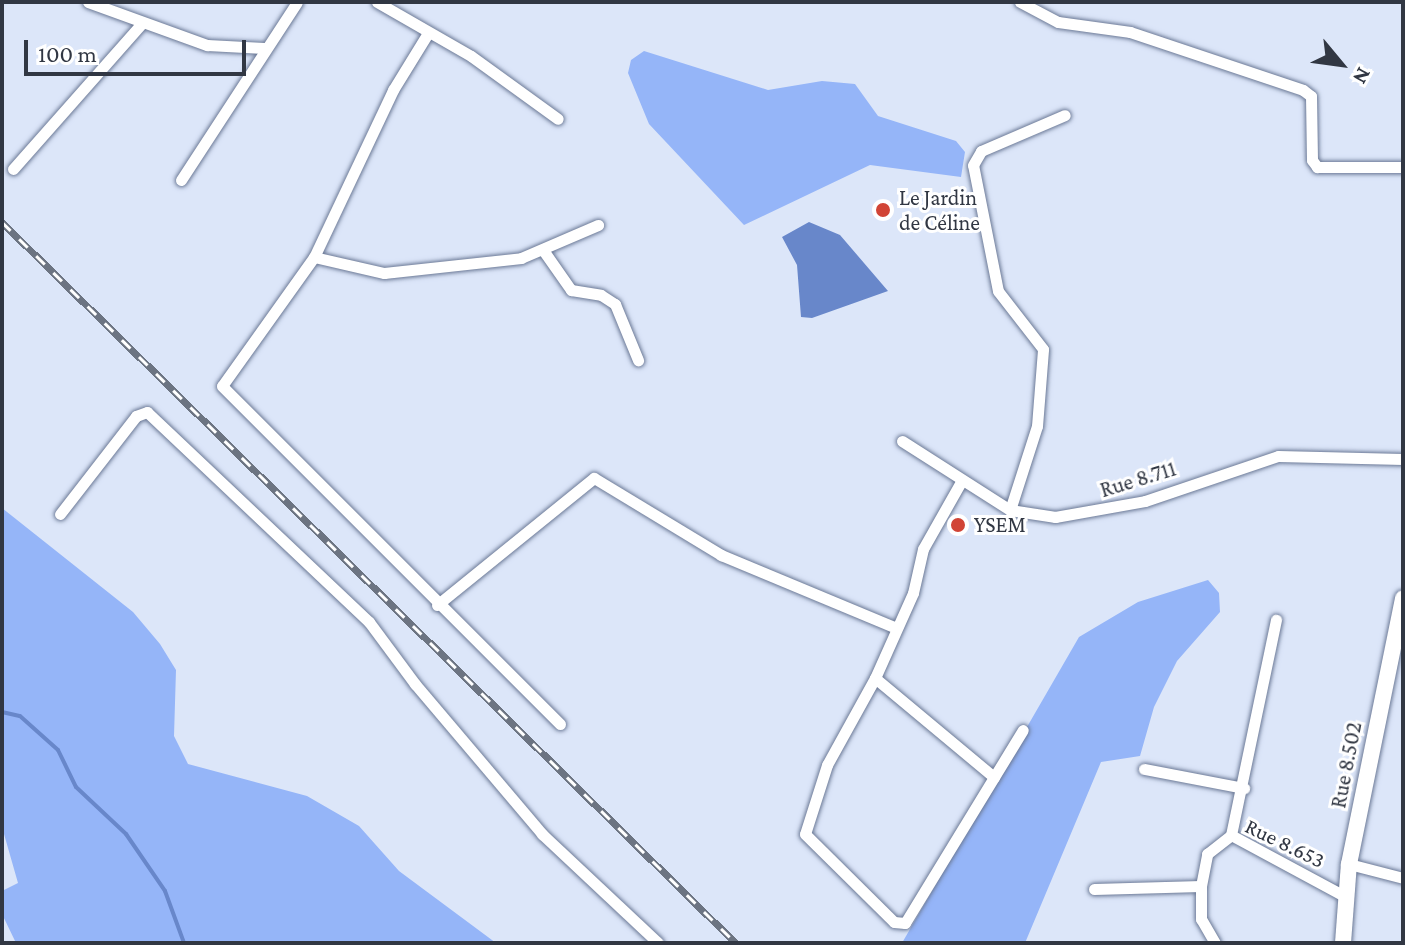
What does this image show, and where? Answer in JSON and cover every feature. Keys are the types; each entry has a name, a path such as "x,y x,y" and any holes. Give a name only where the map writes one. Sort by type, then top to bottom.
{"main road":[{"name":"Rue 8.502","path":"1343,943 1349,864 1403,598"}],"street":[{"path":"88,2 207,45 264,48"},
{"path":"181,180 241,93 264,48 297,2"},
{"path":"377,2 471,56 558,119"},
{"path":"1020,2 1058,22 1130,32 1303,90 1311,96 1312,160 1317,167 1403,167"},
{"path":"13,169 142,23"},
{"path":"428,33 393,90 314,257 222,386 437,605 560,724"},
{"path":"1010,510 1037,426 1043,349 998,291 973,165 981,151 1065,115"},
{"path":"314,257 384,273 521,258 598,225"},
{"path":"543,250 571,290 601,295 615,304 638,360"},
{"path":"60,514 136,416 147,412 369,622 415,684 542,834 658,943"},
{"name":"Rue 8.711","path":"902,441 1010,510 1033,516 1089,514 1278,456 1377,454 1403,459"},
{"path":"437,605 594,478 721,555 896,628"},
{"path":"962,480 923,549 913,593 875,678 827,765 805,834 894,922 911,917 1023,730"},
{"path":"1231,835 1244,788 1276,620"},
{"path":"875,678 994,777"},
{"path":"1144,769 1244,788"},
{"name":"Rue 8.653","path":"1215,943 1201,919 1201,886 1207,854 1231,835 1346,897"},
{"path":"1349,864 1403,878"},
{"path":"1094,889 1201,886"}],"shaded area":[{"path":"644,51 768,90 822,81 855,84 878,116 956,141 965,152 961,177 870,165 744,225 649,124 628,73 631,60"},
{"path":"809,222 840,235 888,291 812,318 801,317 797,265 782,237"},
{"path":"2,508 133,612 160,644 176,670 174,736 188,764 307,796 359,826 399,871 496,943 16,943 2,914 2,891 18,883 2,827"},
{"path":"1208,580 1219,593 1220,612 1177,661 1154,707 1140,756 1101,762 1025,943 902,943 1079,637 1138,602"}],"waterway":[{"path":"2,712 20,716 58,750 76,787 126,834 165,891 184,943"}],"railway":[{"path":"2,222 736,943"}],"place":[{"name":"Le Jardin de Céline","path":"883,210"},
{"name":"YSEM","path":"958,525"}]}
